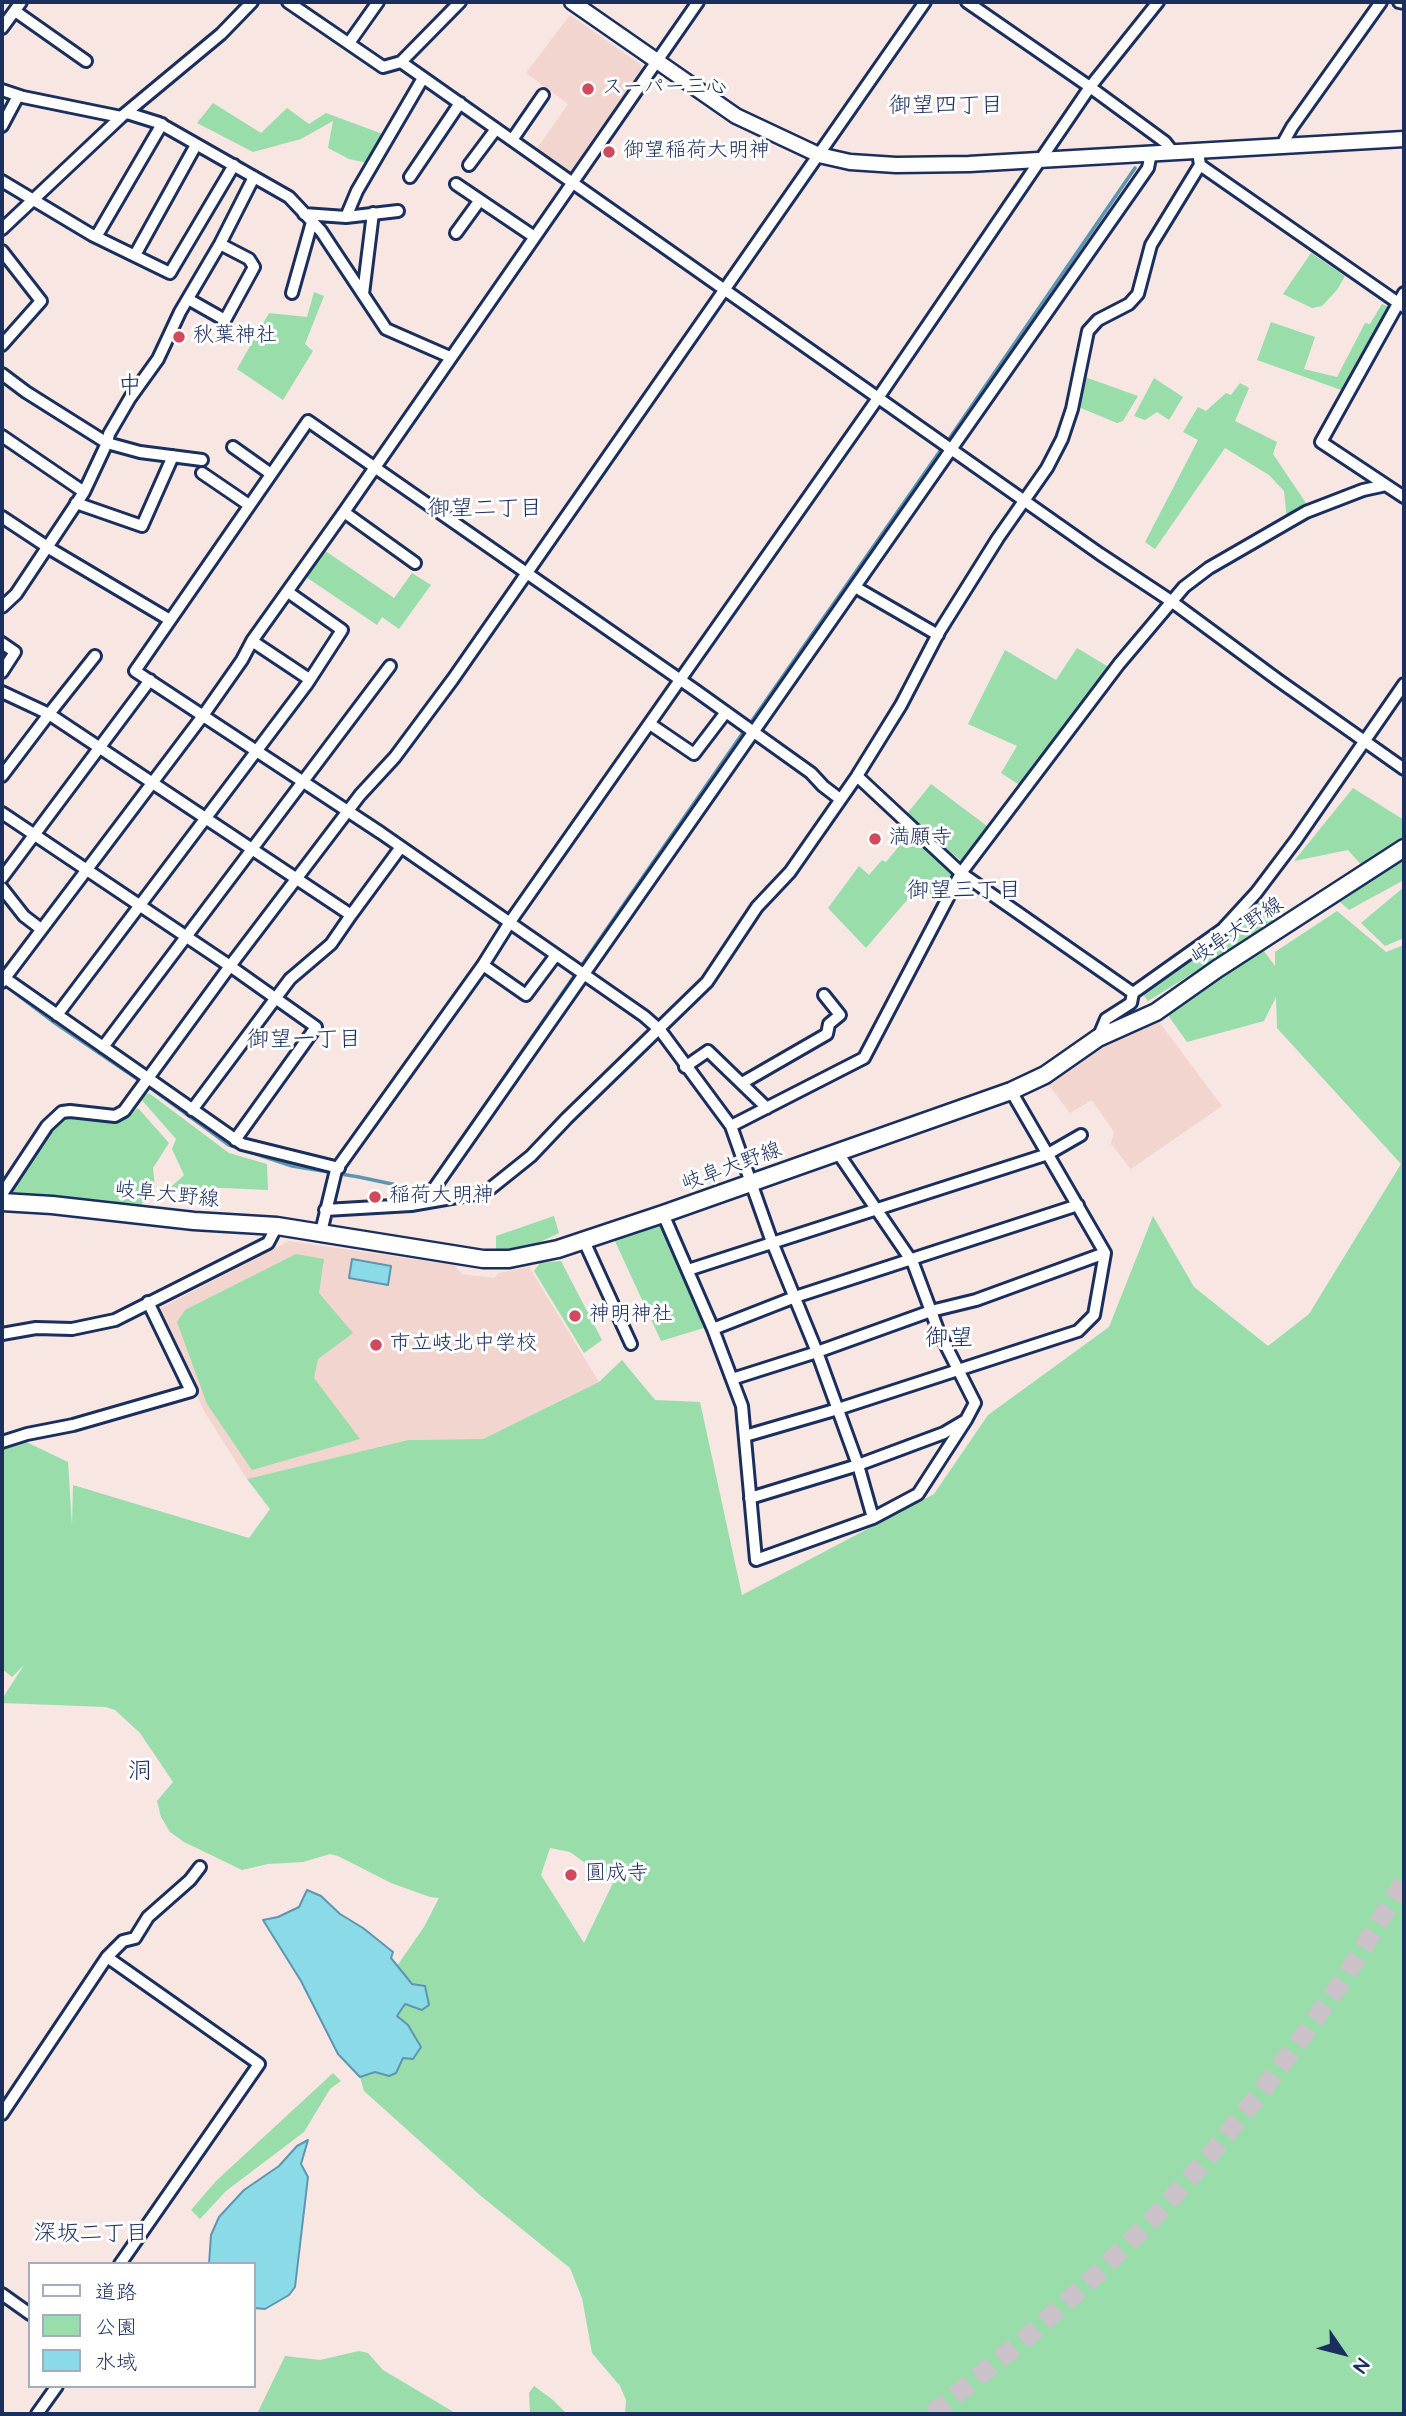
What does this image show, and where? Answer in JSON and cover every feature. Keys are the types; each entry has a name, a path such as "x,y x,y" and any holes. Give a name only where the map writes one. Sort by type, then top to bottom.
{"main road":[{"name":"岐阜大野線","path":"2,1202 194,1221 277,1226 493,1259 522,1257 584,1241 1011,1091 1045,1075 1098,1038 1156,1012 1217,969 1404,848"}],"street":[{"path":"2,229 164,78 220,34 252,2"},
{"path":"288,2 383,67 401,62 460,2"},
{"path":"349,43 378,2"},
{"path":"572,2 736,116 819,155 850,162 896,165 1042,160 1172,151 1199,159 1402,301 1321,442 1404,497"},
{"path":"339,1168 242,1144 3,979 202,717 252,641 698,2"},
{"path":"2,1194 47,1126 62,1112 115,1116 124,1111 360,795 396,757 527,575 925,2"},
{"path":"967,2 1090,87 1165,142 1172,151"},
{"path":"321,1232 336,1170 483,965 510,922 878,398 1090,87 1158,2"},
{"path":"1282,145 1381,2"},
{"path":"1399,2 1404,3"},
{"path":"2,5 16,9 86,61"},
{"path":"2,28 16,9"},
{"path":"401,62 1171,601 1404,769"},
{"path":"346,217 357,191 423,78"},
{"path":"2,90 18,96 147,117 289,197 321,232 386,329 450,357"},
{"path":"2,126 18,96"},
{"path":"512,140 543,96"},
{"path":"410,177 460,103"},
{"path":"96,237 162,124"},
{"path":"469,165 496,129"},
{"path":"1199,159 1282,145 1404,139"},
{"path":"135,255 196,145"},
{"path":"428,1202 428,1197 1148,168 1151,153"},
{"path":"325,1210 428,1202 486,1192 531,1156 706,982 757,906 790,872 857,776 901,705 938,635 1024,499 1047,468 1062,439 1072,409 1088,331 1098,320 1129,304 1138,294 1151,245 1199,159"},
{"path":"2,181 96,237 170,273 234,165"},
{"path":"2,607 16,594 84,492 109,434 130,398 158,359 254,177"},
{"path":"456,184 533,236"},
{"path":"456,233 480,200"},
{"path":"304,214 346,217 398,211"},
{"path":"363,294 373,213"},
{"path":"292,293 312,222"},
{"path":"188,299 225,320 254,267 249,259 220,244"},
{"path":"2,251 41,302 2,345"},
{"path":"2,374 107,443 140,452 202,460"},
{"path":"840,799 811,773 726,712 308,421 135,671 401,847 660,1030 731,1126 772,1242 838,1409 873,1518"},
{"path":"2,436 84,492"},
{"path":"233,447 271,474"},
{"path":"76,503 142,526 173,456"},
{"path":"202,473 249,505"},
{"path":"731,1126 864,1058 961,873 1119,664 1171,601 1209,568 1306,512 1363,490 1386,485"},
{"path":"344,512 415,563"},
{"path":"3,519 170,620"},
{"path":"855,587 938,635"},
{"path":"57,1015 255,752 342,630 288,592"},
{"path":"252,641 309,679"},
{"path":"2,643 15,652 2,672"},
{"path":"2,776 95,656"},
{"path":"103,1047 390,666"},
{"path":"2,878 150,680"},
{"path":"1098,1038 1106,1019 1131,1003 1133,993 1223,929 1256,893 1283,859 1404,684"},
{"path":"2,692 49,715 351,915"},
{"path":"650,724 694,754 726,712"},
{"path":"857,776 961,873 1133,993"},
{"path":"2,813 316,1027 235,1140"},
{"path":"192,1110 290,979 331,944 401,847"},
{"path":"2,888 24,916 41,929"},
{"path":"483,965 526,995 556,955"},
{"path":"742,1083 827,1034 829,1024 840,1015 824,995"},
{"path":"685,1067 708,1051 767,1108"},
{"path":"745,1436 838,1409 1078,1331 1094,1315 1105,1254 1011,1091"},
{"path":"688,1270 1048,1154 1081,1135"},
{"path":"663,1214 713,1329 742,1406 756,1560 873,1518 918,1493 975,1403 931,1311 911,1259 838,1153"},
{"path":"713,1329 795,1297 1078,1205"},
{"path":"2,1334 36,1328 72,1329 115,1321 268,1243 277,1226"},
{"path":"584,1241 631,1344"},
{"path":"732,1379 931,1311 976,1300 1105,1254"},
{"path":"2,1442 191,1391 148,1302"},
{"path":"750,1498 858,1465 944,1433 966,1420"},
{"path":"2,2114 107,1957 123,1941 135,1938 148,1917 190,1880 200,1867"},
{"path":"107,1957 259,2064 121,2262"},
{"path":"2,2294 28,2313"},
{"path":"37,2414 56,2388"}],"shaded area":[{"name":"スーパー三心","path":"570,15 640,64 642,71 570,173 566,174 534,153 568,104 526,73"},
{"path":"1154,1015 1222,1106 1131,1169 1111,1144 1114,1132 1092,1100 1070,1113 1044,1079"},
{"name":"市立岐北中学校","path":"289,1241 454,1265 462,1274 494,1278 499,1273 529,1267 599,1382 483,1439 408,1440 247,1479 204,1411 159,1309"}],"green space":[{"path":"213,103 261,133 287,108 309,124 326,113 388,136 368,163 349,159 328,148 333,121 301,139 253,152 197,123"},
{"path":"1311,253 1345,276 1337,290 1322,306 1312,308 1283,294"},
{"path":"314,292 324,296 305,344 313,351 283,400 237,369 269,313 307,317"},
{"path":"1382,304 1389,307 1344,391 1257,360 1271,322 1315,337 1304,369 1337,377 1365,323 1370,324"},
{"path":"1082,376 1138,396 1123,421 1117,423 1076,406"},
{"path":"1154,378 1183,397 1169,420 1157,412 1145,420 1134,416"},
{"path":"1240,383 1249,388 1235,421 1277,442 1273,454 1308,506 1287,520 1284,491 1269,475 1225,448 1155,549 1145,542 1198,440 1183,432 1198,407 1206,411 1226,393 1231,395"},
{"path":"324,550 394,598 412,573 431,585 399,629 382,617 377,625 303,575"},
{"path":"1077,648 1112,669 1021,786 1001,773 1017,746 968,724 1005,650 1056,680"},
{"path":"931,784 991,829 964,863 906,815"},
{"path":"1353,788 1404,820 1404,840 1364,868 1348,850 1294,861"},
{"path":"908,835 950,869 953,879 938,899 919,886 866,948 828,908 859,866 869,875 882,860 886,862"},
{"path":"1404,859 1404,880 1349,910 1340,902"},
{"path":"1404,887 1404,938 1385,946 1361,923"},
{"path":"1259,897 1277,921 1148,1001 1142,993 1231,930"},
{"path":"1337,911 1386,952 1404,945 1404,2414 625,2414 626,2400 620,2386 592,2353 582,2298 570,2268 481,2196 364,2091 360,2077 375,2072 389,2076 408,2025 396,2017 405,2003 421,2010 412,1984 397,1966 424,1927 439,1898 391,1883 330,1854 303,1862 268,1864 242,1870 184,1842 170,1832 161,1817 157,1801 173,1782 140,1733 115,1710 106,1707 2,1703 24,1665 12,1677 2,1669 2,1445 18,1438 68,1462 72,1526 73,1485 249,1538 270,1509 247,1479 408,1440 483,1439 599,1382 622,1360 655,1400 700,1402 742,1595 934,1494 988,1415 1109,1327 1153,1216 1194,1287 1268,1346 1309,1314 1401,1164 1277,1028 1276,997 1264,1021 1187,1042 1165,1011 1261,947 1275,966 1275,952","holes":["550,1848 570,1852 613,1883 584,1943 541,1875"]},
{"path":"149,1093 229,1153 267,1164 268,1190 201,1187 196,1193 171,1187 184,1175 172,1149 176,1139 140,1098"},
{"path":"138,1108 169,1143 153,1168 155,1187 141,1205 6,1196 63,1116 119,1121"},
{"path":"554,1216 559,1233 523,1250 496,1250 496,1236"},
{"path":"664,1223 707,1327 661,1341 614,1239"},
{"path":"296,1254 324,1259 319,1293 353,1333 318,1359 314,1378 360,1439 252,1470 207,1404 177,1322 185,1310"},
{"path":"561,1261 602,1340 584,1353 534,1271 540,1263"},
{"path":"333,2073 341,2081 330,2089 304,2132 226,2191 200,2219 191,2210 216,2181"},
{"path":"359,2351 368,2353 383,2370 457,2414 257,2414 285,2356 320,2360"},
{"path":"534,2386 567,2414 530,2414 529,2393"}],"water":[{"path":"352,1259 391,1266 388,1285 349,1278"},
{"path":"307,1890 321,1896 340,1914 393,1952 391,1958 412,1984 425,1986 429,2005 422,2010 405,2004 397,2016 408,2025 421,2047 413,2059 403,2058 396,2073 389,2076 375,2072 360,2077 338,2054 301,1981 263,1920 278,1917 299,1907"},
{"path":"308,2140 301,2164 308,2177 295,2287 289,2295 265,2309 256,2308 256,2262 209,2262 211,2235 219,2217 244,2190 279,2166 297,2146"}],"waterway":[{"path":"949,439 1135,168"},
{"path":"751,722 940,451"},
{"path":"2,983 229,1145 292,1166 425,1191 742,734"}],"tunnel":[{"path":"932,2414 1032,2333 1096,2275 1151,2221 1206,2160 1306,2032 1347,1974 1404,1881"}],"place":[{"name":"スーパー三心","path":"588,89"},
{"name":"御望稲荷大明神","path":"609,152"},
{"name":"秋葉神社","path":"179,337"},
{"name":"満願寺","path":"875,839"},
{"name":"稲荷大明神","path":"375,1197"},
{"name":"神明神社","path":"575,1316"},
{"name":"市立岐北中学校","path":"376,1345"},
{"name":"圓成寺","path":"571,1875"}],"district":[{"name":"御望四丁目","path":"946,107"},
{"name":"中","path":"130,388"},
{"name":"御望二丁目","path":"485,510"},
{"name":"御望三丁目","path":"964,892"},
{"name":"御望一丁目","path":"304,1041"},
{"name":"御望","path":"949,1340"},
{"name":"洞","path":"140,1773"},
{"name":"深坂二丁目","path":"91,2235"}]}
